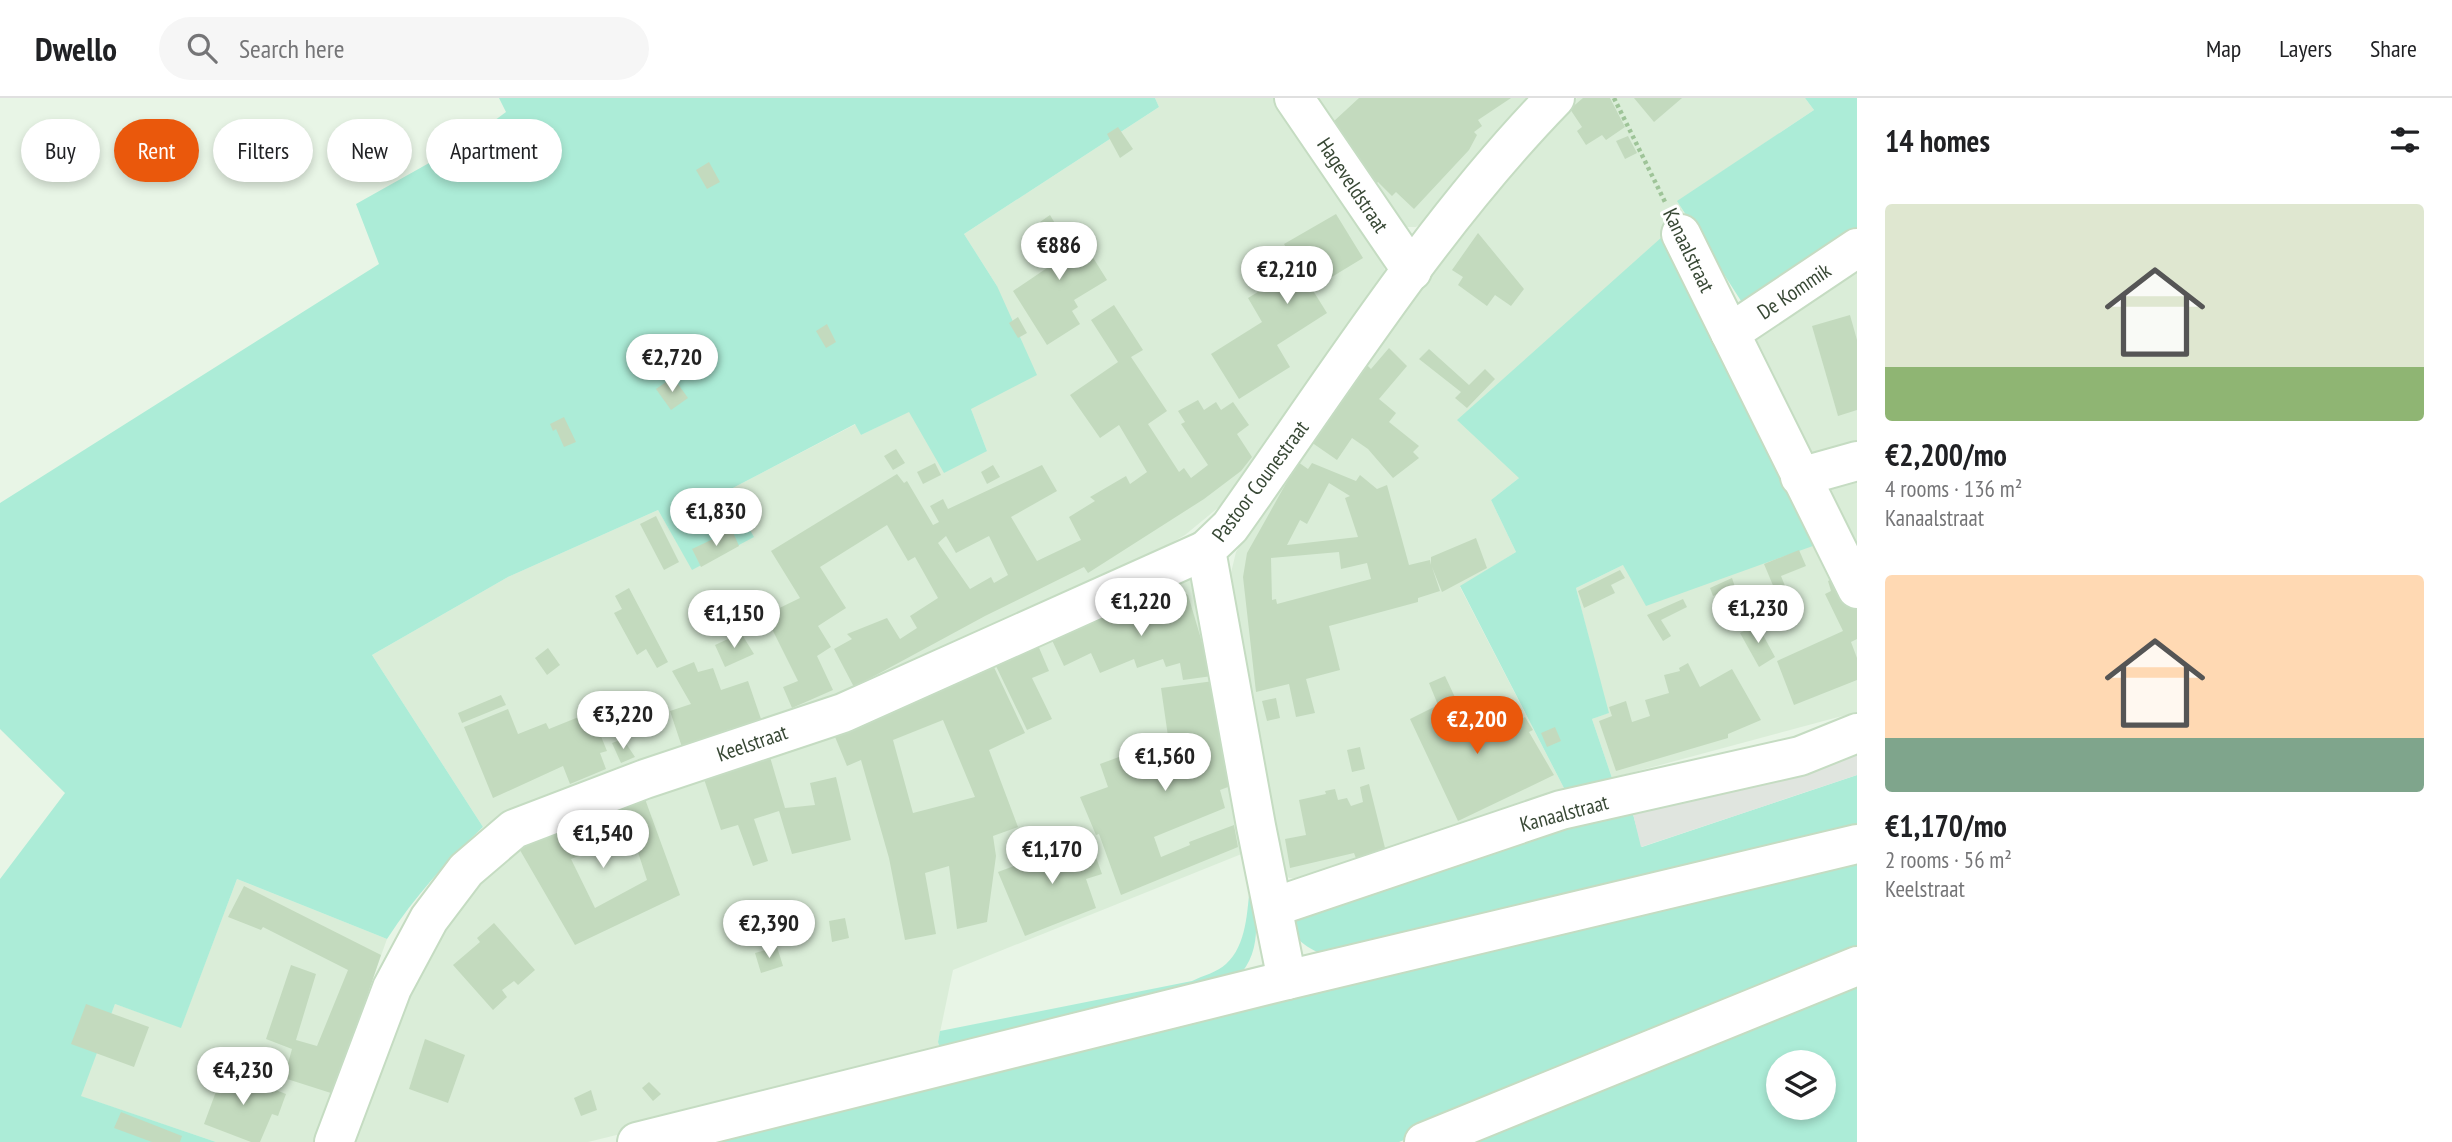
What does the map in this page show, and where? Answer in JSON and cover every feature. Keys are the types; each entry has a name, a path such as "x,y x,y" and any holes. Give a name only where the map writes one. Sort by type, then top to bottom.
{"street":[{"name":"Hageveldstraat","path":"1294,98 1412,271"},
{"name":"Pastoor Counestraat","path":"1287,980 1274,907 1255,826 1206,550 1230,527 1412,271 1518,135 1555,98"},
{"name":"Kanaalstraat","path":"1681,234 1857,589"},
{"name":"De Kommik","path":"1730,333 1857,248"},
{"path":"1800,477 1857,461"},
{"name":"Keelstraat","path":"334,1142 392,988 429,919 466,870 514,829 645,779 843,713 1206,550"},
{"name":"Kanaalstraat","path":"1274,907 1561,810 1800,756 1857,733"},
{"path":"637,1142 736,1130 1287,980 1857,844"},
{"path":"1424,1142 1857,966"}],"path":[{"name":"Kanaalstraat","path":"1614,98 1681,234"}],"shaded area":[{"path":"499,98 1155,98 1159,107 964,234 997,286 1037,375 971,409 987,451 944,473 909,412 861,435 855,424 727,491 754,537 692,570 658,510 508,577 372,655 483,827 432,880 387,939 237,879 181,1028 115,1004 81,1096 216,1142 0,1142 0,879 65,793 0,729 0,503 379,264 356,204 395,182 412,182 412,173 426,165 426,182 562,182 562,119 497,119 506,112"},
{"path":"1155,98 1283,98 1384,258 1385,276 1236,493 1185,535 1087,592 784,719 514,808 483,827 372,655 508,577 658,510 692,569 753,537 727,491 856,424 861,435 909,411 987,451 971,409 997,286 964,234 1159,107"},
{"path":"1305,98 1532,98 1431,217 1416,227 1399,227"},
{"path":"1577,98 1805,98 1814,110 1678,201 1686,217 1519,478 1491,500 1516,552 1460,587 1566,792 1303,880 1289,878 1276,865 1230,577 1236,552 1274,491 1408,298 1535,136"},
{"path":"1805,98 1857,98 1857,230 1743,304 1677,201 1814,110"},
{"path":"1672,228 1824,542 1646,606 1623,565 1576,588 1609,713 1592,719 1612,778 1566,792 1460,586 1516,552 1491,500 1519,478 1457,420"},
{"path":"1857,261 1857,450 1811,464 1755,338"},
{"path":"1857,471 1857,563 1822,488"},
{"path":"1824,542 1857,606 1857,712 1612,778 1592,719 1608,713 1576,588 1623,565"},
{"path":"1197,576 1244,853 953,970 938,1042 950,1053 588,1142 353,1142 422,959 510,840 1165,581"},
{"path":"1857,745 1857,775 1641,847 1633,814"},
{"path":"1857,775 1857,829 1321,954 1300,941 1289,920 1455,855 1633,814 1642,847"},
{"path":"1857,856 1857,958 1399,1142 701,1142"},
{"path":"237,879 387,939 314,1142 216,1142 80,1096 115,1004 181,1027"},
{"path":"1250,886 1256,934 1251,957 1237,978 941,1050 938,1042 940,1031 1192,981 1219,969 1233,956 1242,938"},
{"path":"1857,977 1857,1142 1463,1142"}],"building":[{"path":"1359,98 1511,98 1478,120 1482,126 1474,132 1477,135 1469,150 1414,209 1396,192 1392,196 1378,182 1369,191 1356,173 1364,165 1333,122"},
{"path":"1583,98 1610,98 1625,127 1606,140 1602,135 1586,145 1577,131 1582,127 1570,109"},
{"path":"1634,98 1682,98 1654,122"},
{"path":"1118,127 1133,149 1120,158 1107,134"},
{"path":"1628,136 1637,153 1625,159 1616,141"},
{"path":"709,162 720,182 707,189 696,170"},
{"path":"1336,214 1363,258 1312,289 1327,313 1277,345 1290,367 1239,399 1211,354 1262,322 1248,298 1298,268 1284,244"},
{"path":"1050,215 1062,235 1074,227 1107,280 1074,300 1078,307 1072,311 1080,324 1047,345 1013,291 1050,266 1035,237 1044,229 1040,222"},
{"path":"1478,233 1524,289 1511,306 1495,295 1487,306 1458,285 1463,277 1452,270"},
{"path":"1114,305 1143,350 1131,357 1167,411 1148,424 1179,472 1184,468 1191,478 1208,465 1181,424 1185,422 1178,411 1198,400 1204,410 1216,402 1221,410 1233,402 1249,425 1237,434 1252,457 1241,471 1204,499 1088,573 1084,567 985,616 854,687 834,649 852,639 847,634 887,618 900,639 917,628 910,616 938,598 915,557 908,561 887,525 820,567 846,608 818,626 831,647 817,656 833,690 792,708 783,687 798,681 765,615 800,598 771,551 897,474 904,483 907,481 933,525 939,522 930,506 943,499 948,509 1042,465 1057,491 1011,517 1037,561 1081,540 1069,517 1095,501 1090,497 1126,476 1130,484 1147,472 1119,425 1100,438 1070,395 1118,362 1091,320","holes":["946,536 956,553 989,536 1008,575 994,583 991,577 970,589 938,543"]},
{"path":"1850,315 1857,340 1857,410 1838,416 1812,326"},
{"path":"1018,317 1027,333 1018,338 1009,323"},
{"path":"827,324 836,342 826,348 816,331"},
{"path":"1389,348 1407,366 1379,399 1396,413 1389,422 1419,446 1413,452 1419,458 1393,478 1368,449 1352,438 1337,460 1311,442 1366,364 1371,369"},
{"path":"1429,349 1469,385 1485,369 1495,379 1467,408 1455,398 1461,392 1419,359"},
{"path":"673,377 688,398 671,410 656,389"},
{"path":"564,417 576,442 564,447 556,429 553,431 550,424"},
{"path":"896,449 905,463 893,470 884,456"},
{"path":"1298,462 1308,469 1312,463 1356,481 1360,475 1377,489 1387,485 1409,565 1430,560 1431,565 1431,557 1476,538 1487,568 1442,592 1432,567 1440,591 1418,598 1418,602 1329,626 1340,670 1306,679 1315,713 1296,717 1289,684 1256,692 1243,577 1247,553","holes":["1329,483 1350,496 1345,498 1358,537 1287,545 1300,520 1307,524","1339,552 1341,569 1367,563 1371,579 1277,604 1276,599 1272,600 1271,558"]},
{"path":"935,463 941,475 923,484 917,472"},
{"path":"993,465 1000,477 987,484 981,472"},
{"path":"656,516 679,562 664,570 640,524"},
{"path":"732,530 739,546 701,567 692,549"},
{"path":"1799,550 1806,566 1781,576 1787,591 1777,595 1764,564"},
{"path":"1620,570 1625,578 1611,585 1615,593 1584,608 1578,591"},
{"path":"1732,578 1735,587 1713,596 1710,588"},
{"path":"1834,578 1844,585 1857,610 1857,639 1851,642 1857,658 1857,680 1794,705 1777,661 1843,631 1825,594 1831,591 1828,581"},
{"path":"629,588 668,662 657,668 646,649 637,655 614,613 622,609 615,596"},
{"path":"1182,592 1188,595 1212,676 1183,680 1180,663 1166,667 1163,659 1137,668 1134,659 1100,673 1091,653 1064,666 1051,638 1078,625"},
{"path":"1683,599 1687,607 1661,620 1671,636 1663,641 1647,615"},
{"path":"1757,624 1775,657 1759,667 1740,633"},
{"path":"741,633 754,654 725,667 715,645"},
{"path":"1037,643 1049,671 1032,678 1052,719 1027,730 994,662"},
{"path":"548,648 560,665 547,675 535,658"},
{"path":"694,662 698,672 713,668 721,690 748,681 761,719 721,732 723,737 683,750 670,711 691,704 672,671"},
{"path":"992,663 1025,733 989,750 1018,827 993,836 996,856 987,922 957,929 949,866 925,873 936,934 905,940 889,858 861,760 847,766 833,732","holes":["943,720 975,797 913,813 893,740"]},
{"path":"1688,663 1700,687 1732,669 1761,720 1728,734 1728,738 1616,771 1599,721 1612,716 1609,707 1626,701 1632,722 1650,716 1645,700 1669,693 1664,675 1680,671 1679,668"},
{"path":"1445,676 1476,742 1525,717 1533,730 1529,732 1554,775 1458,821 1410,719 1438,705 1429,683"},
{"path":"1214,681 1229,780 1228,787 1220,790 1225,808 1154,837 1161,857 1190,845 1189,842 1234,825 1238,847 1121,895 1099,834 1096,835 1080,797 1108,787 1100,764 1119,757 1122,766 1170,750 1161,688"},
{"path":"501,695 506,705 462,723 458,713"},
{"path":"1276,698 1280,718 1267,721 1262,701"},
{"path":"508,709 518,734 546,723 549,729 591,712 607,751 600,753 606,769 570,784 563,766 493,798 464,727"},
{"path":"1555,727 1561,741 1547,747 1541,733"},
{"path":"623,739 635,757 621,763 612,743"},
{"path":"1360,747 1365,769 1352,772 1347,750"},
{"path":"770,757 785,808 815,805 810,783 836,777 851,840 792,854 779,811 754,819 768,861 753,866 738,825 721,830 704,779"},
{"path":"1369,784 1386,852 1357,861 1354,853 1290,868 1285,839 1306,835 1299,800 1326,794 1325,791 1335,789 1338,800 1347,798 1351,806 1363,802 1360,787"},
{"path":"645,799 680,895 575,945 517,845","holes":["636,846 647,880 595,908 571,859 600,848 603,858"]},
{"path":"1089,838 1102,874 1086,879 1096,908 1025,936 998,872"},
{"path":"244,886 381,955 334,1094 284,1078 292,1049 266,1039 291,965 316,974 296,1040 317,1046 348,970 263,927 261,930 228,917"},
{"path":"845,918 849,938 832,942 829,921"},
{"path":"494,923 535,970 518,985 514,981 502,990 507,997 493,1010 453,965 480,942 477,938"},
{"path":"777,947 783,966 761,973 755,953"},
{"path":"86,1004 149,1027 134,1067 71,1044"},
{"path":"425,1039 465,1055 448,1103 409,1089"},
{"path":"224,1070 286,1094 278,1116 272,1114 260,1142 251,1142 204,1124"},
{"path":"649,1082 661,1094 653,1101 642,1088"},
{"path":"591,1090 597,1110 581,1116 574,1098"},
{"path":"121,1112 182,1136 180,1142 152,1142 114,1128"}]}
